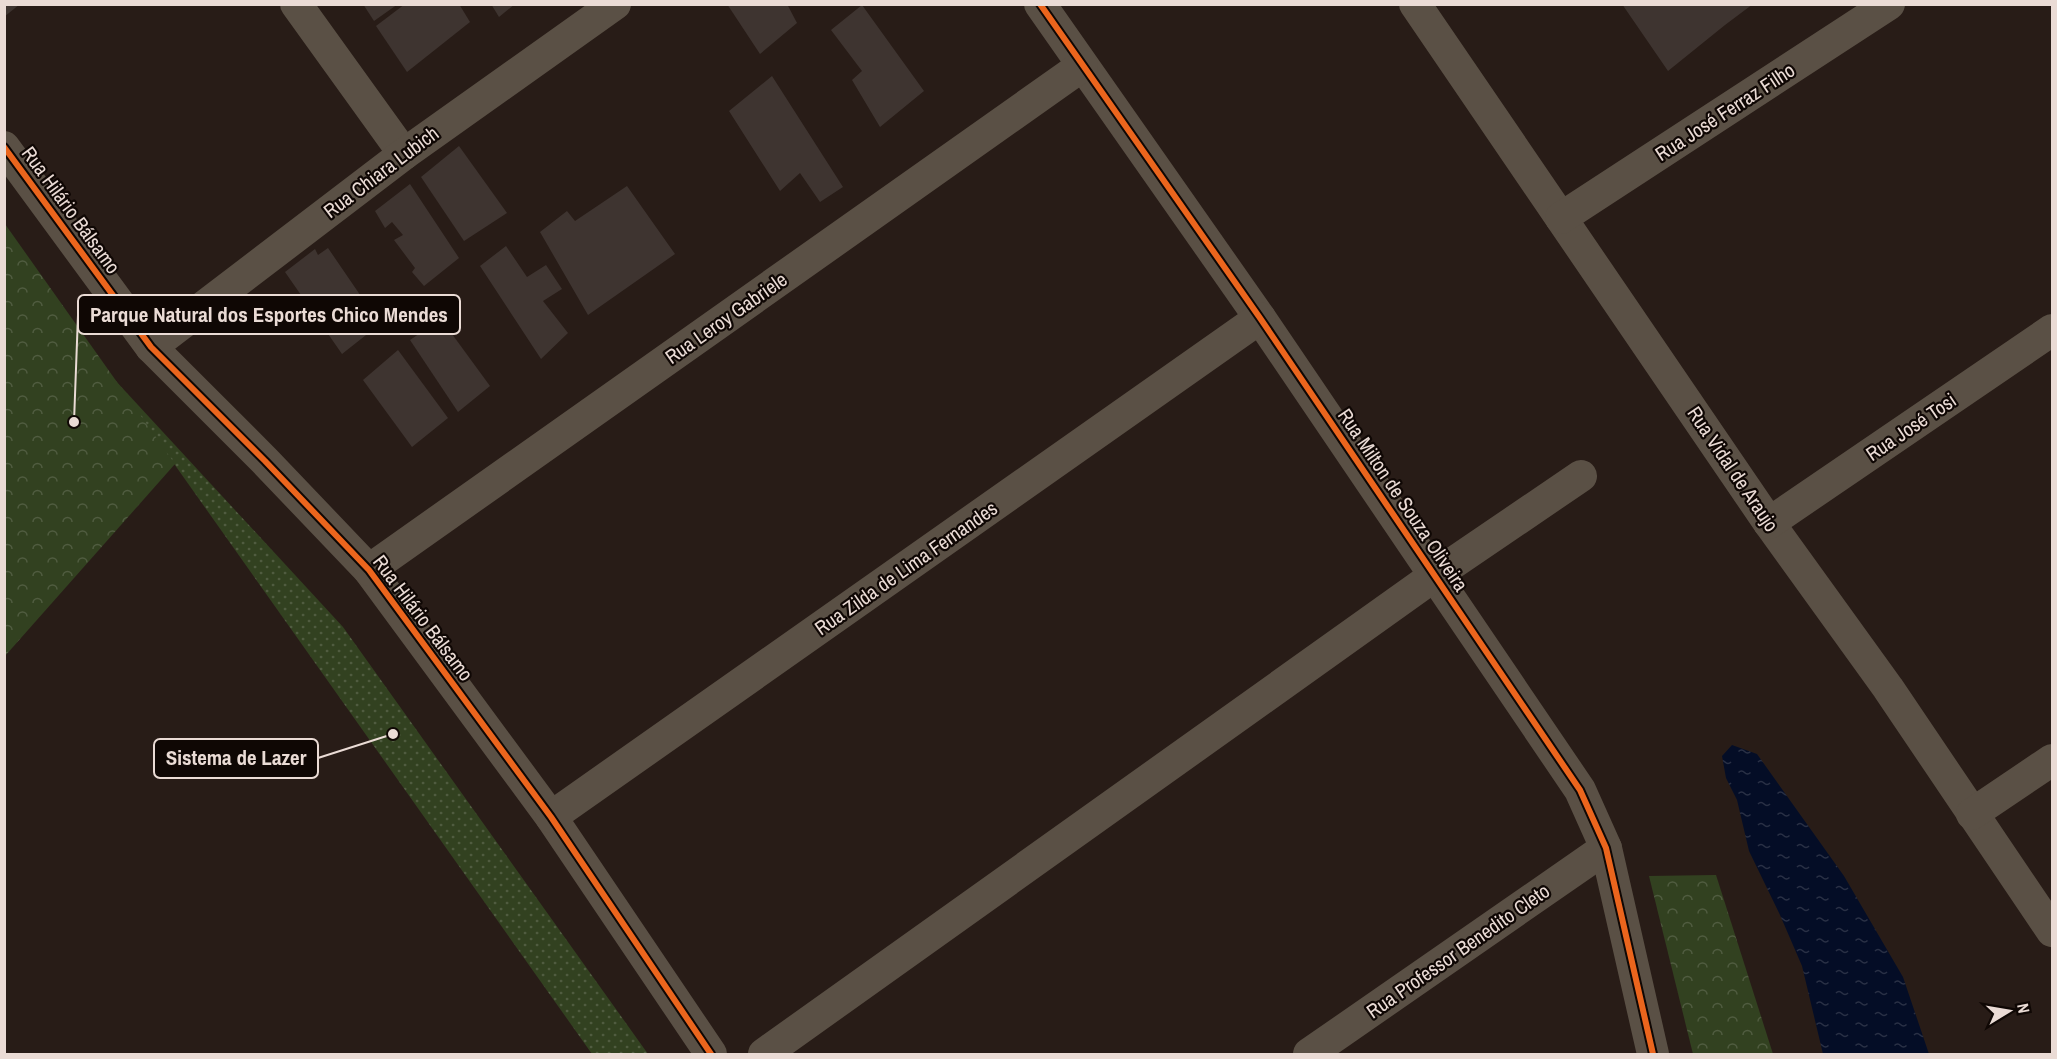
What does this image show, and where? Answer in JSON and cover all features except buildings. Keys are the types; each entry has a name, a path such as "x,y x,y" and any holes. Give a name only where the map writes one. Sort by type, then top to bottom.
{"street":[{"path":"296,4 404,154"},
{"name":"Rua Chiara Lubich","path":"152,347 404,154 615,4"},
{"name":"Rua Milton de Souza Oliveira","path":"1040,4 1260,318 1581,790 1606,848 1653,1054"},
{"name":"Rua Vidal de Araujo","path":"1415,4 1769,523 1888,688 2052,932"},
{"name":"Rua José Ferraz Filho","path":"1561,218 1889,4"},
{"name":"Rua Leroy Gabriele","path":"369,570 1082,66"},
{"name":"Rua Hilário Bálsamo","path":"4,147 152,347 369,570 551,818 711,1054"},
{"name":"Rua Zilda de Lima Fernandes","path":"551,818 1260,318"},
{"name":"Rua José Tosi","path":"1769,523 2052,330"},
{"path":"764,1054 1434,576 1581,476"},
{"path":"1972,814 2052,760"},
{"name":"Rua Professor Benedito Cleto","path":"1309,1054 1606,848"}],"green space":[{"path":"5,224 175,464 4,656"},
{"path":"114,379 343,627 648,1054 592,1054"},
{"path":"1716,875 1773,1054 1693,1054 1649,876"}],"water":[{"path":"1732,745 1757,754 1844,876 1903,977 1929,1054 1823,1054 1802,966 1749,851 1737,800 1726,778 1722,756"}],"cycle path":[{"path":"1040,4 1260,318 1580,790 1606,848 1653,1054"},
{"path":"4,147 151,347 265,461 369,570 551,817 711,1054"}],"place":[{"name":"Parque Natural dos Esportes Chico Mendes","path":"74,422"},
{"name":"Sistema de Lazer","path":"393,734"}]}
